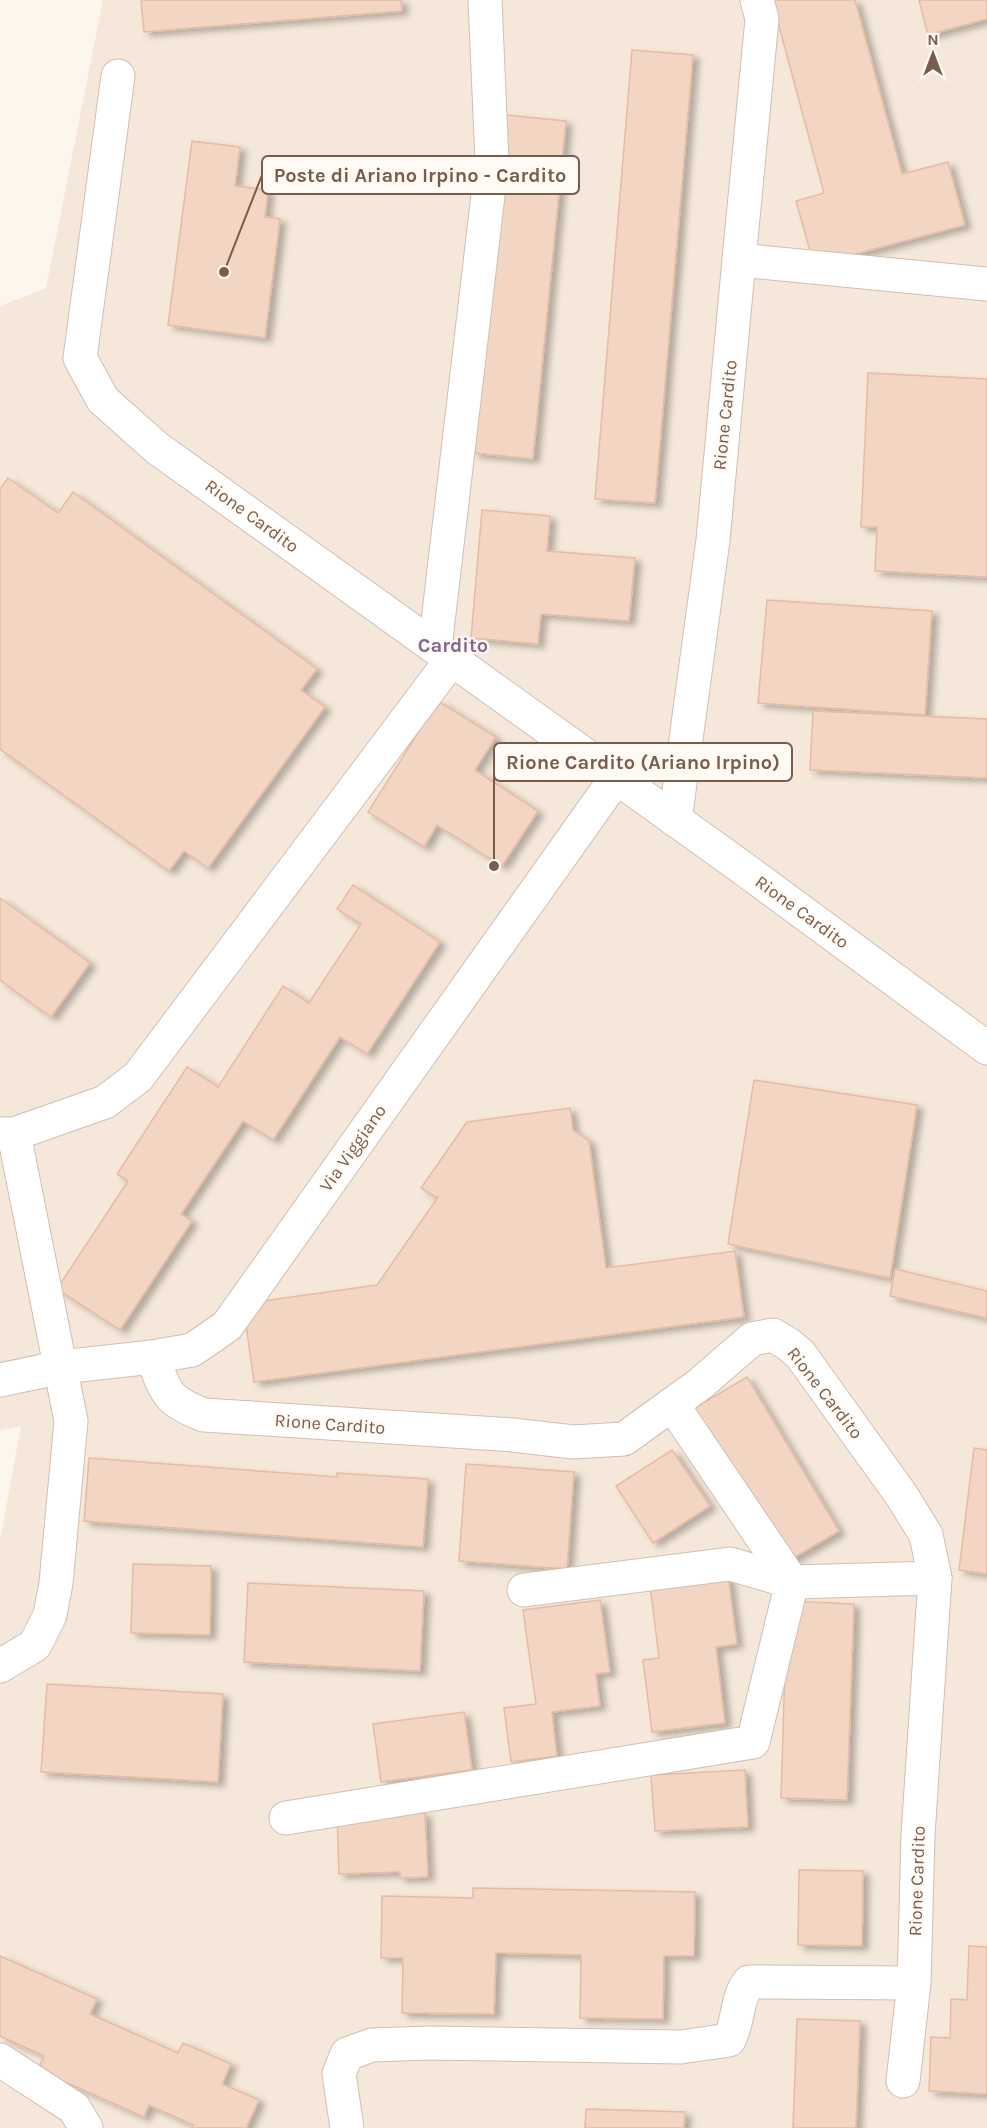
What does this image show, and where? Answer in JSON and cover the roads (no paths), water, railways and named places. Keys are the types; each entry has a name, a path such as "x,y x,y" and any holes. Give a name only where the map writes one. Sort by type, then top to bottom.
{"street":[{"path":"0,1666 35,1645 50,1615 56,1583 71,1421 62,1367 7,1134 105,1102 138,1077 443,653 492,161 485,0"},
{"name":"Rione Cardito","path":"675,820 713,540 762,19 757,0"},
{"name":"Rione Cardito","path":"118,76 80,358 103,399 157,448 675,820 987,1048"},
{"path":"739,260 987,284"},
{"name":"Via Viggiano","path":"0,1380 62,1367 192,1350 227,1326 616,778"},
{"name":"Rione Cardito","path":"152,1357 167,1393 180,1406 204,1416 501,1435 573,1442 624,1439 700,1384 752,1339 772,1335 800,1354 902,1496 926,1535 935,1578 918,1836 914,1983 903,2081"},
{"path":"286,1818 753,1742 792,1582 672,1404"},
{"path":"524,1590 729,1564 792,1582 935,1578"},
{"path":"347,2128 339,2074 347,2054 372,2046 429,2043 681,2047 729,2040 734,2031 743,1990 749,1982 914,1983"},
{"path":"0,2060 74,2108 86,2128"}],"place":[{"name":"Poste di Ariano Irpino - Cardito","path":"224,272"},
{"name":"Rione Cardito (Ariano Irpino)","path":"494,866"}],"district":[{"name":"Cardito","path":"453,645"}]}
